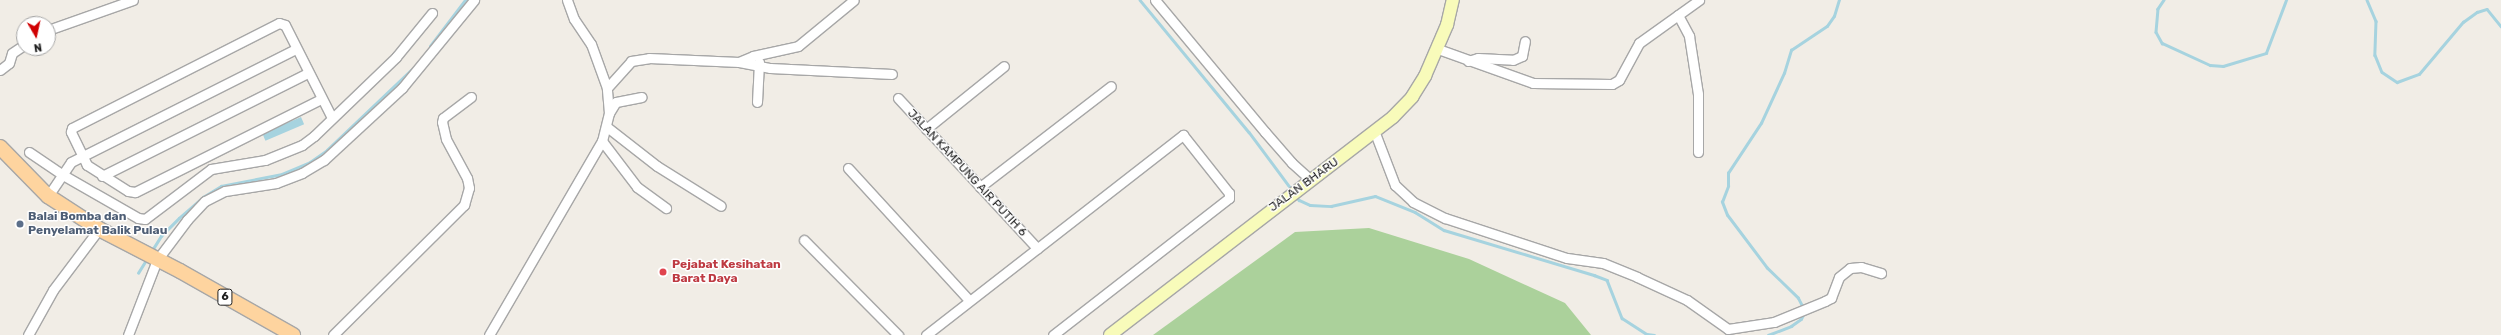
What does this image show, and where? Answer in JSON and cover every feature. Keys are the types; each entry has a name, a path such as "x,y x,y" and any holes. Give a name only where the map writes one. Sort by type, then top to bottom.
{"main road":[{"name":"JALAN BHARU","path":"1110,335 1284,199 1375,133 1412,97 1438,49 1453,0"},
{"name":"6","path":"0,147 48,196 99,229 293,335"}],"street":[{"path":"56,27 133,0"},
{"path":"128,335 157,260 187,220 216,195 276,183 302,173 337,150 422,66 474,0"},
{"path":"489,335 602,141 607,127 609,113 607,88 591,44 574,19 567,0"},
{"path":"739,62 759,55 798,46 854,0"},
{"path":"1155,0 1292,163 1312,180"},
{"path":"1438,49 1468,61 1543,84 1612,84 1619,80 1639,43 1698,0"},
{"path":"29,152 63,175 138,218 145,219 211,169 265,160 302,145 396,57 432,13"},
{"path":"1678,15 1689,36 1698,94 1698,152"},
{"path":"322,99 135,192 128,191 86,165 72,135 72,128 279,22 286,25 296,49 332,118"},
{"path":"1468,61 1478,58 1513,60 1522,56 1525,41"},
{"path":"48,196 71,162 81,156 296,49"},
{"path":"0,70 9,63 12,53 16,50"},
{"path":"757,102 759,55"},
{"path":"607,88 625,66 639,58 739,62 759,66 892,74"},
{"path":"926,129 1004,66"},
{"path":"102,176 308,73"},
{"path":"980,187 1111,86"},
{"path":"333,335 464,205 469,188 467,178 446,139 442,122 443,118 471,97"},
{"path":"609,113 616,102 642,97"},
{"name":"JALAN KAMPUNG AIR PUTIH 6","path":"898,98 1037,248"},
{"path":"607,127 657,166 721,206"},
{"path":"1375,133 1399,191 1445,218 1567,258 1594,260 1610,266 1687,300 1728,329 1765,324 1799,312 1831,298 1839,277 1850,268 1861,267 1881,273"},
{"path":"926,335 969,300 1183,135 1228,192 1229,198 1053,335"},
{"path":"602,141 637,187 666,208"},
{"path":"848,168 969,300"},
{"path":"28,335 53,290 99,229"},
{"path":"804,240 898,335"}],"green space":[{"path":"1369,228 1469,259 1565,303 1591,335 1153,335 1295,232"}],"water":[{"path":"301,117 304,124 265,141 262,133"}],"waterway":[{"path":"430,46 465,0"},
{"path":"1140,0 1249,132 1292,190"},
{"path":"1803,308 1798,298 1767,268 1727,215 1722,202 1728,186 1728,173 1761,123 1784,73 1791,50 1827,26 1834,16 1839,0"},
{"path":"2164,0 2158,9 2156,32 2162,43 2210,65 2223,66 2266,53 2286,0"},
{"path":"2367,0 2376,21 2375,55 2382,72 2397,82 2419,74 2463,22 2477,12 2487,9 2501,26"},
{"path":"151,252 161,236 179,218 203,197 221,186 282,174 310,162 327,150 411,70"},
{"path":"1296,196 1299,200 1310,205 1331,206 1375,196 1415,212 1444,230 1607,280 1622,318 1647,334 1654,335"},
{"path":"138,273 146,260"},
{"path":"1768,335 1791,326 1801,319 1804,313"}],"place":[{"name":"Balai Bomba dan Penyelamat Balik Pulau","path":"20,224"},
{"name":"Pejabat Kesihatan Barat Daya","path":"663,272"}]}
